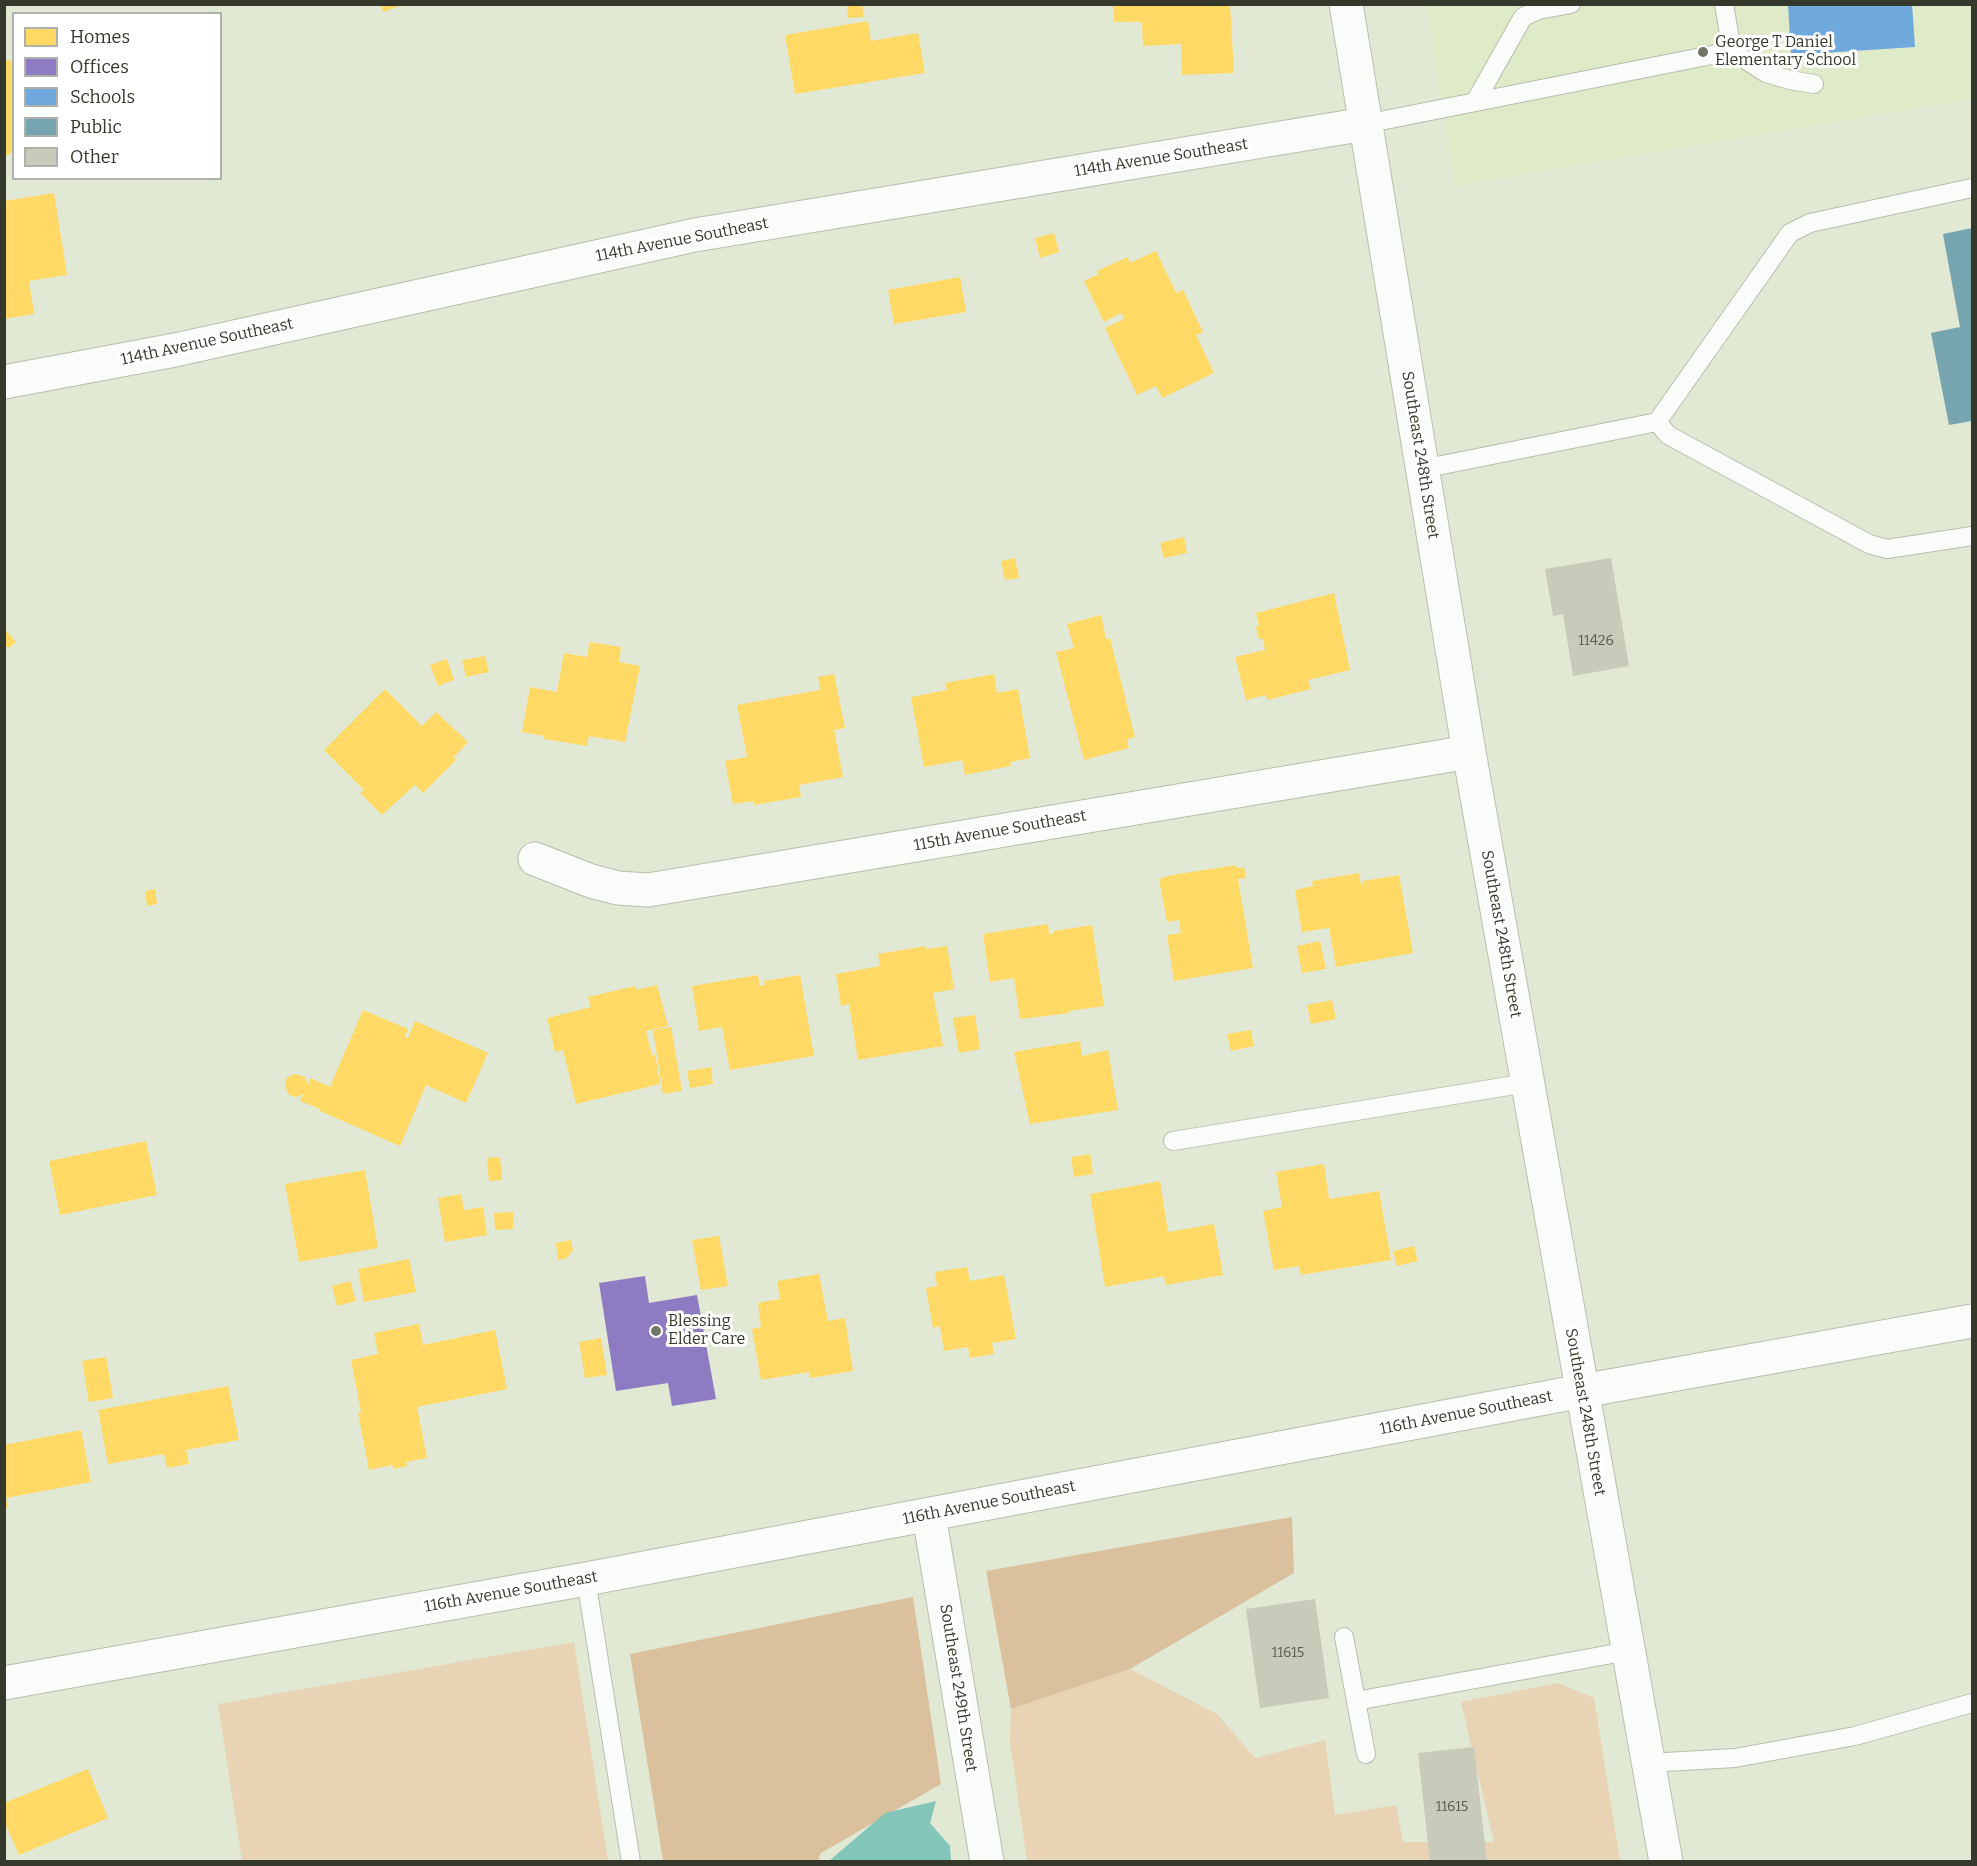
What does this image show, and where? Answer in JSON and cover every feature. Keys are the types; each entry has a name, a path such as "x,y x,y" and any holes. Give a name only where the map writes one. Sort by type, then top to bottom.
{"street":[{"name":"Southeast 248th Street","path":"1346,4 1422,469 1527,1083 1666,1862"},
{"name":"114th Avenue Southeast","path":"4,382 175,350 695,235 1365,124"},
{"name":"115th Avenue Southeast","path":"535,859 618,888 648,890 1470,752"},
{"name":"116th Avenue Southeast","path":"4,1683 1972,1322"},
{"name":"Southeast 249th Street","path":"929,1515 987,1862"}],"lane":[{"path":"1475,102 1523,17 1538,10 1571,4"},
{"path":"1724,4 1732,51"},
{"path":"1365,124 1732,51 1766,73 1814,84"},
{"path":"1422,469 1657,422 1790,233 1810,223 1972,188"},
{"path":"1657,422 1668,435 1869,544 1887,549 1972,536"},
{"path":"1173,1141 1527,1083"},
{"path":"586,1578 631,1862"},
{"path":"1344,1637 1366,1754"},
{"path":"1356,1701 1628,1651"},
{"path":"1648,1763 1735,1758 1855,1736 1972,1703"}],"shaded area":[{"name":"George T Daniel Elementary School","path":"1425,5 1972,5 1972,99 1455,186"},
{"path":"1292,1517 1294,1573 1130,1669 1011,1709 986,1571"},
{"path":"913,1597 941,1784 821,1853 818,1861 663,1861 630,1654"},
{"path":"574,1642 608,1861 242,1861 218,1704"},
{"path":"1130,1669 1217,1714 1255,1758 1325,1740 1335,1815 1396,1805 1403,1842 1494,1842 1461,1702 1558,1683 1594,1698 1620,1861 1027,1861 1010,1742 1011,1709"}],"water":[{"path":"936,1801 930,1823 950,1846 951,1861 829,1861 885,1813"}],"building: Homes":[{"path":"381,4 402,4 402,5 383,12"},
{"path":"847,4 862,4 864,17 848,18"},
{"path":"1113,4 1230,4 1234,73 1182,75 1181,44 1143,46 1142,22 1114,22"},
{"path":"868,21 871,41 918,33 925,73 795,94 785,35"},
{"path":"9,59 12,63 12,152 4,157 4,62"},
{"path":"54,193 67,275 29,281 34,314 4,319 4,201"},
{"path":"1054,233 1059,252 1040,258 1035,238"},
{"path":"1156,251 1176,293 1183,290 1203,332 1196,335 1214,373 1162,398 1156,386 1137,395 1105,328 1124,319 1121,313 1104,322 1084,281 1099,274 1097,271 1128,257 1130,263"},
{"path":"960,277 966,312 894,324 888,290"},
{"path":"1184,537 1187,553 1164,558 1160,543"},
{"path":"1015,558 1019,578 1005,580 1001,561"},
{"path":"1334,593 1350,670 1308,680 1311,689 1267,700 1266,695 1246,700 1235,657 1265,650 1263,639 1259,639 1256,627 1259,625 1256,613"},
{"path":"1101,615 1106,639 1110,638 1135,737 1127,739 1129,748 1084,760 1056,652 1074,648 1067,624"},
{"path":"4,628 16,642 4,649"},
{"path":"590,642 621,647 619,662 640,666 625,742 589,736 587,746 544,739 544,736 522,732 530,687 557,692 564,653 587,657"},
{"path":"485,656 489,672 466,677 462,660"},
{"path":"447,659 454,680 438,686 430,665"},
{"path":"834,674 845,728 834,730 843,777 799,785 801,797 754,805 754,801 733,804 725,761 747,757 737,705 820,690 818,677"},
{"path":"994,674 997,693 1018,689 1030,758 1010,762 1011,766 965,775 962,760 924,767 911,697 947,690 945,683"},
{"path":"385,689 422,726 436,712 468,742 454,757 456,760 423,793 415,785 382,815 360,793 364,790 324,750"},
{"path":"1236,865 1237,868 1244,867 1246,878 1238,879 1253,968 1174,981 1167,935 1181,933 1179,920 1167,922 1159,879"},
{"path":"1359,873 1361,885 1363,881 1399,875 1413,953 1336,967 1329,928 1302,932 1295,890 1313,886 1312,881"},
{"path":"155,889 157,904 147,906 145,891"},
{"path":"1048,924 1049,934 1054,931 1092,925 1104,1006 1020,1019 1014,978 990,982 983,934"},
{"path":"1320,941 1326,969 1302,973 1297,946"},
{"path":"926,946 926,949 947,946 954,989 933,993 943,1046 858,1060 849,1004 841,1006 836,974 880,966 878,954"},
{"path":"758,975 760,986 765,985 764,981 800,975 814,1056 730,1070 722,1027 699,1031 692,986"},
{"path":"657,985 668,1026 646,1031 652,1056 655,1054 660,1084 576,1104 563,1050 555,1052 547,1018 591,1007 588,997 635,986 636,990"},
{"path":"1332,1000 1336,1019 1311,1024 1307,1005"},
{"path":"363,1010 408,1029 405,1037 408,1038 415,1021 488,1053 466,1103 426,1085 400,1146 300,1101 303,1094 296,1097 289,1095 285,1086 287,1077 296,1074 305,1077 308,1085 311,1078 330,1087"},
{"path":"975,1015 980,1049 959,1053 953,1018"},
{"path":"671,1027 682,1091 663,1094 653,1030"},
{"path":"1251,1030 1254,1046 1231,1051 1227,1034"},
{"path":"1080,1041 1082,1056 1108,1050 1118,1110 1030,1124 1014,1052"},
{"path":"711,1067 713,1084 690,1088 687,1071"},
{"path":"146,1141 157,1195 60,1215 49,1161"},
{"path":"1090,1154 1093,1174 1074,1177 1071,1157"},
{"path":"500,1157 502,1180 489,1181 487,1158"},
{"path":"1324,1164 1329,1199 1379,1191 1391,1260 1301,1275 1299,1266 1274,1270 1263,1211 1282,1207 1276,1172"},
{"path":"365,1170 378,1248 299,1262 285,1184"},
{"path":"1160,1181 1168,1232 1214,1224 1223,1275 1166,1285 1164,1276 1105,1287 1090,1194"},
{"path":"461,1194 464,1210 483,1207 487,1235 445,1242 438,1198"},
{"path":"513,1212 513,1229 495,1230 494,1213"},
{"path":"719,1236 728,1286 701,1290 692,1240"},
{"path":"571,1240 573,1250 567,1258 558,1260 556,1243"},
{"path":"1414,1246 1418,1261 1397,1266 1393,1251"},
{"path":"409,1259 416,1292 364,1302 358,1269"},
{"path":"967,1267 970,1281 1004,1275 1016,1339 992,1343 994,1354 970,1358 968,1347 944,1351 940,1326 933,1328 926,1288 937,1286 935,1272"},
{"path":"819,1274 828,1321 845,1318 853,1371 810,1378 809,1372 761,1380 752,1329 761,1327 758,1303 780,1299 777,1281"},
{"path":"350,1281 356,1301 337,1306 332,1286"},
{"path":"419,1324 423,1345 495,1330 507,1389 417,1407 427,1458 406,1462 407,1466 394,1469 392,1465 369,1470 351,1360 378,1354 374,1333"},
{"path":"601,1338 607,1375 585,1378 579,1342"},
{"path":"106,1357 113,1398 89,1402 82,1361"},
{"path":"228,1386 239,1440 186,1450 189,1464 167,1468 164,1454 108,1464 98,1410"},
{"path":"81,1430 91,1482 6,1498 8,1508 4,1509 4,1445"},
{"path":"88,1769 108,1818 19,1855 4,1821 4,1803"}],"building: Offices":[{"path":"645,1276 649,1303 697,1295 716,1399 672,1406 668,1383 616,1391 599,1283"}],"building: Schools":[{"path":"1788,4 1912,4 1915,47 1791,55"}],"building: Public":[{"path":"1972,228 1972,421 1949,425 1931,333 1960,327 1943,234"}],"building: Other":[{"path":"1611,558 1629,666 1573,676 1563,614 1553,616 1545,569"},
{"path":"1315,1599 1329,1698 1260,1708 1246,1609"},
{"path":"1474,1747 1487,1862 1430,1862 1418,1753"}],"place":[{"name":"George T Daniel Elementary School","path":"1703,52"},
{"name":"Blessing Elder Care","path":"656,1331"}]}
